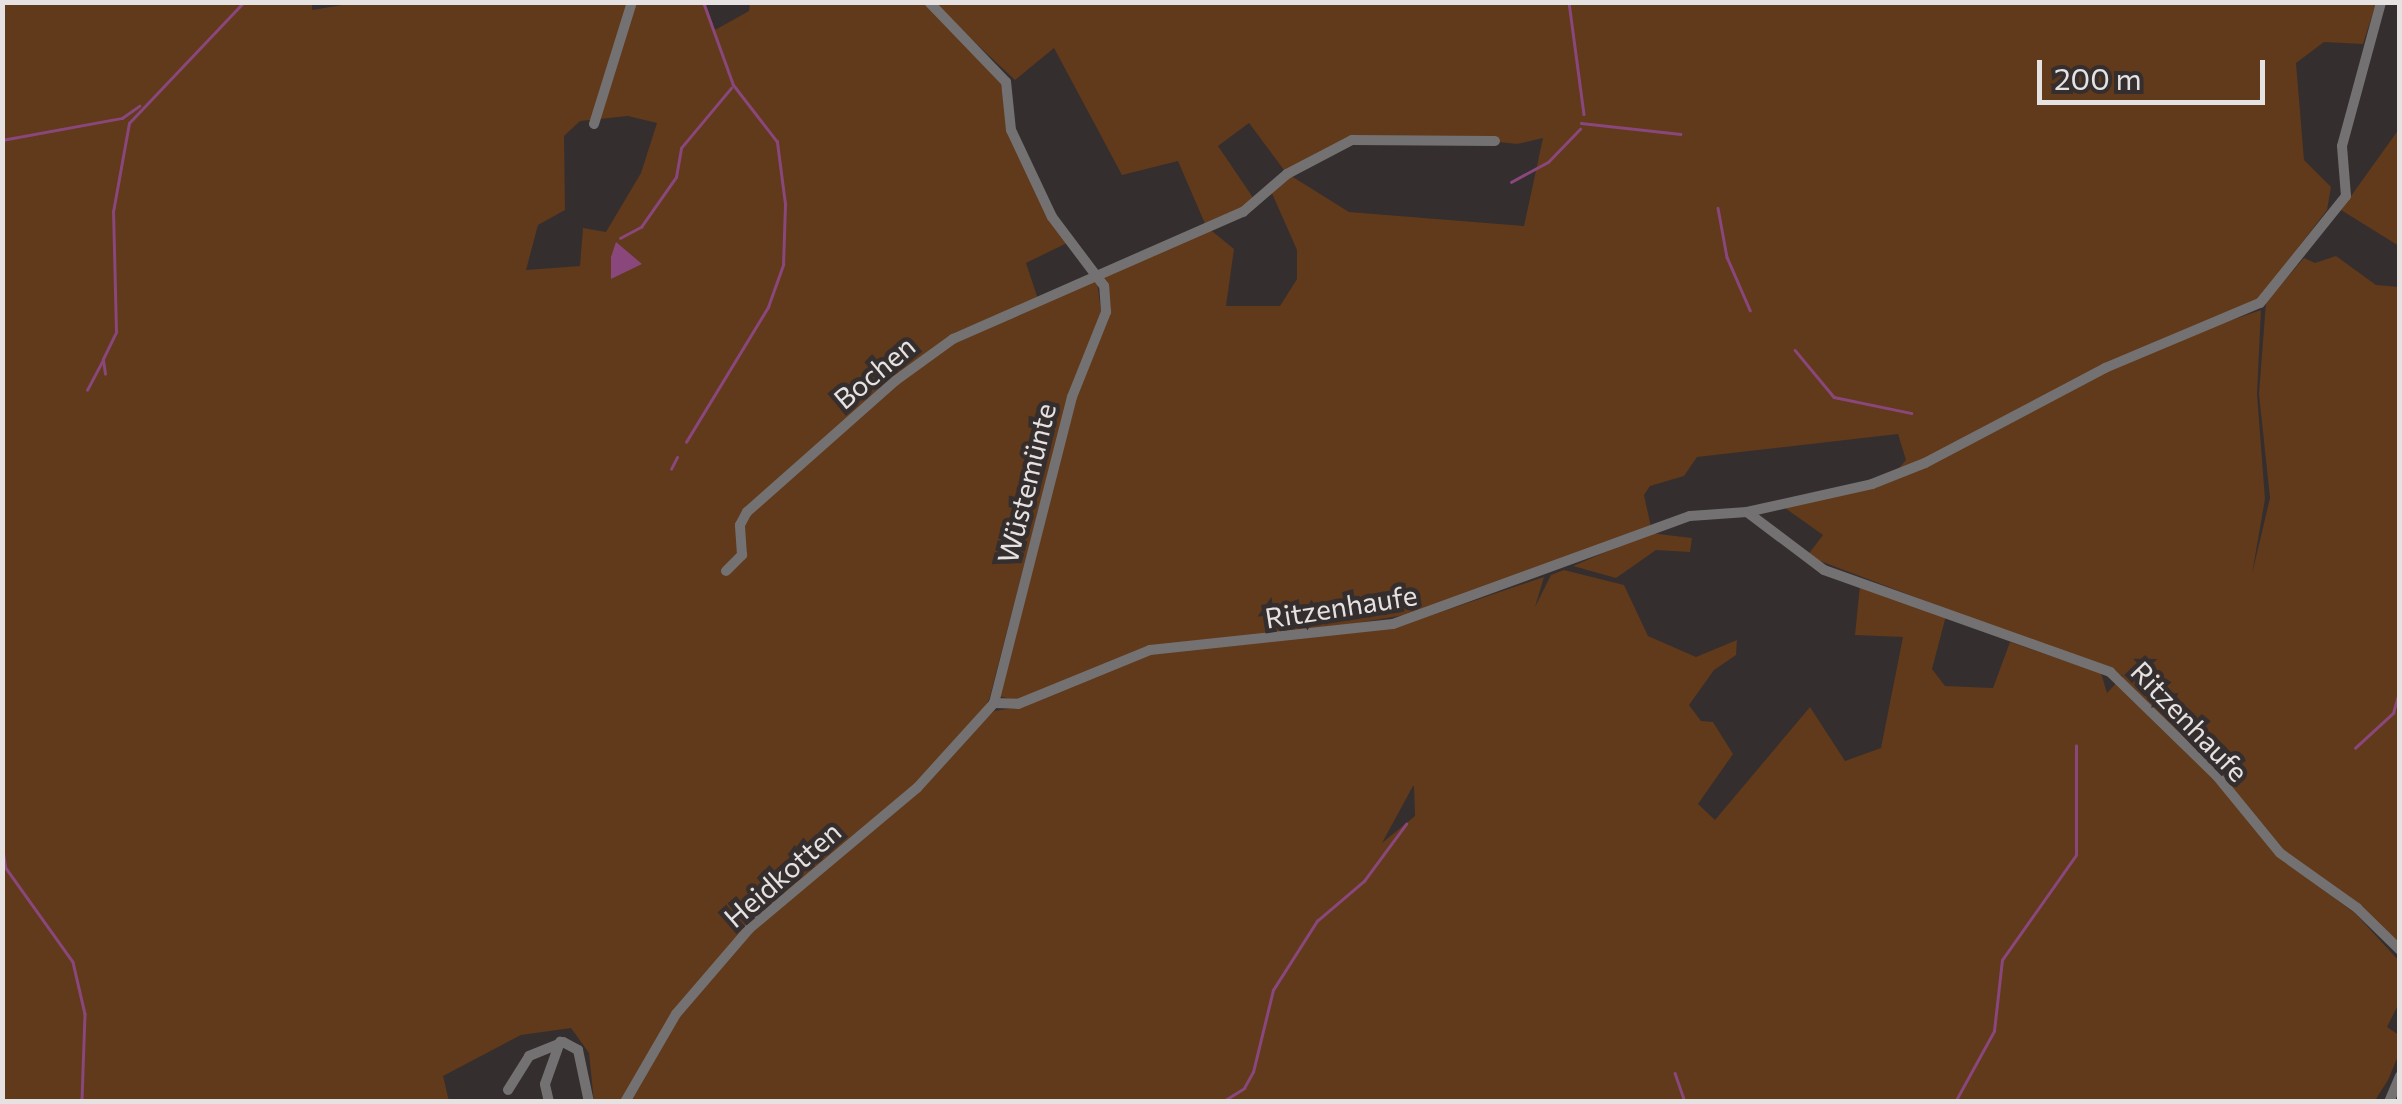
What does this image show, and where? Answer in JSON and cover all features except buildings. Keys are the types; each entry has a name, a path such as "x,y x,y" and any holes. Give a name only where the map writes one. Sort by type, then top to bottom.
{"street":[{"path":"594,124 632,2"},
{"path":"929,2 1006,82 1010,130 1052,217 1099,278 1243,212 1287,174 1352,140 1495,141"},
{"name":"Ritzenhaufe","path":"994,703 1018,704 1150,650 1280,640 1433,614 1690,516 1747,512 1818,498 1925,463 2106,368 2260,303 2346,196 2342,146 2381,2"},
{"name":"Bochen","path":"726,571 737,562 747,512 918,362 978,328 1099,278"},
{"name":"Wüstemünte","path":"994,703 1068,411 1106,312 1099,278"},
{"name":"Ritzenhaufe","path":"1747,512 1824,570 2110,672 2217,776 2280,853 2357,908 2400,950"},
{"name":"Heidkotten","path":"625,1102 676,1014 750,928 917,788 994,703"},
{"path":"508,1090 529,1056 560,1042 578,1050 589,1102"},
{"path":"550,1102 546,1084 560,1042"},
{"path":"2389,1102 2400,1076"}],"shaded area":[{"path":"312,2 312,10 360,2 705,2 715,30 749,11 750,3 924,3 1000,80 1011,131 1071,241 1026,263 1039,302 1097,281 1101,312 1069,396 989,700 959,746 994,711 1019,707 1151,653 1394,628 1544,577 1535,607 1551,575 1564,570 1624,585 1648,636 1696,657 1737,640 1736,655 1714,670 1689,705 1701,721 1713,722 1733,754 1698,804 1715,820 1810,707 1845,761 1881,748 1903,637 1855,635 1860,585 1946,616 1932,669 1945,686 1993,688 2010,642 2101,673 2107,693 2123,676 1807,556 1823,535 1785,508 1892,476 1906,460 1898,434 1697,457 1684,476 1650,486 1644,495 1651,527 1429,611 1279,636 1149,647 1017,701 999,696 1060,440 1106,312 1099,278 1206,226 1178,161 1122,175 1054,48 1015,80 933,3 2376,3 2363,44 2324,42 2296,63 2304,160 2331,187 2327,210 2258,300 2168,342 2261,310 2257,394 2265,499 2252,574 2270,498 2259,394 2266,302 2304,258 2315,263 2336,256 2376,285 2399,287 2399,945 2283,850 2219,773 2219,742 2204,768 2277,855 2356,914 2399,961 2399,1003 2387,1027 2399,1035 2399,1054 2388,1080 2374,1102 627,1101 649,1061 624,1101 594,1102 589,1053 571,1028 521,1035 443,1076 449,1101 3,1101 2,3","holes":["628,116 657,123 641,173 606,232 583,228 580,266 526,270 538,225 565,210 564,136 580,121","1249,123 1287,174 1271,191 1297,250 1297,279 1280,306 1226,306 1234,249 1207,227 1256,202 1218,146","1445,136 1517,144 1543,138 1524,226 1349,212 1288,174 1352,140","1413,786 1415,816 1382,843"]},
{"path":"2399,129 2399,246 2341,210"},
{"path":"616,242 642,264 611,279 611,257"},
{"path":"1650,533 1692,538 1690,552 1656,550 1616,578 1573,566"}],"waterway":[{"path":"105,374 103,359 116,332 113,212 129,123 244,2"},
{"path":"686,442 768,307 783,265 785,204 777,142 733,85 703,2"},
{"path":"1569,2 1584,114"},
{"path":"620,238 641,227 676,177 681,148 731,88"},
{"path":"2,140 122,118 139,106"},
{"path":"1581,123 1680,134"},
{"path":"1511,182 1548,162 1580,129"},
{"path":"1718,208 1727,257 1750,310"},
{"path":"1795,350 1834,397 1911,413"},
{"path":"87,390 103,360"},
{"path":"671,469 677,457"},
{"path":"2355,748 2393,713 2400,688"},
{"path":"1955,1102 1994,1031 2002,960 2076,855 2076,746"},
{"path":"1222,1102 1244,1088 1253,1072 1273,990 1317,921 1364,881 1406,824"},
{"path":"2,844 6,868 73,962 85,1014 82,1102"},
{"path":"1675,1073 1685,1102"}]}
